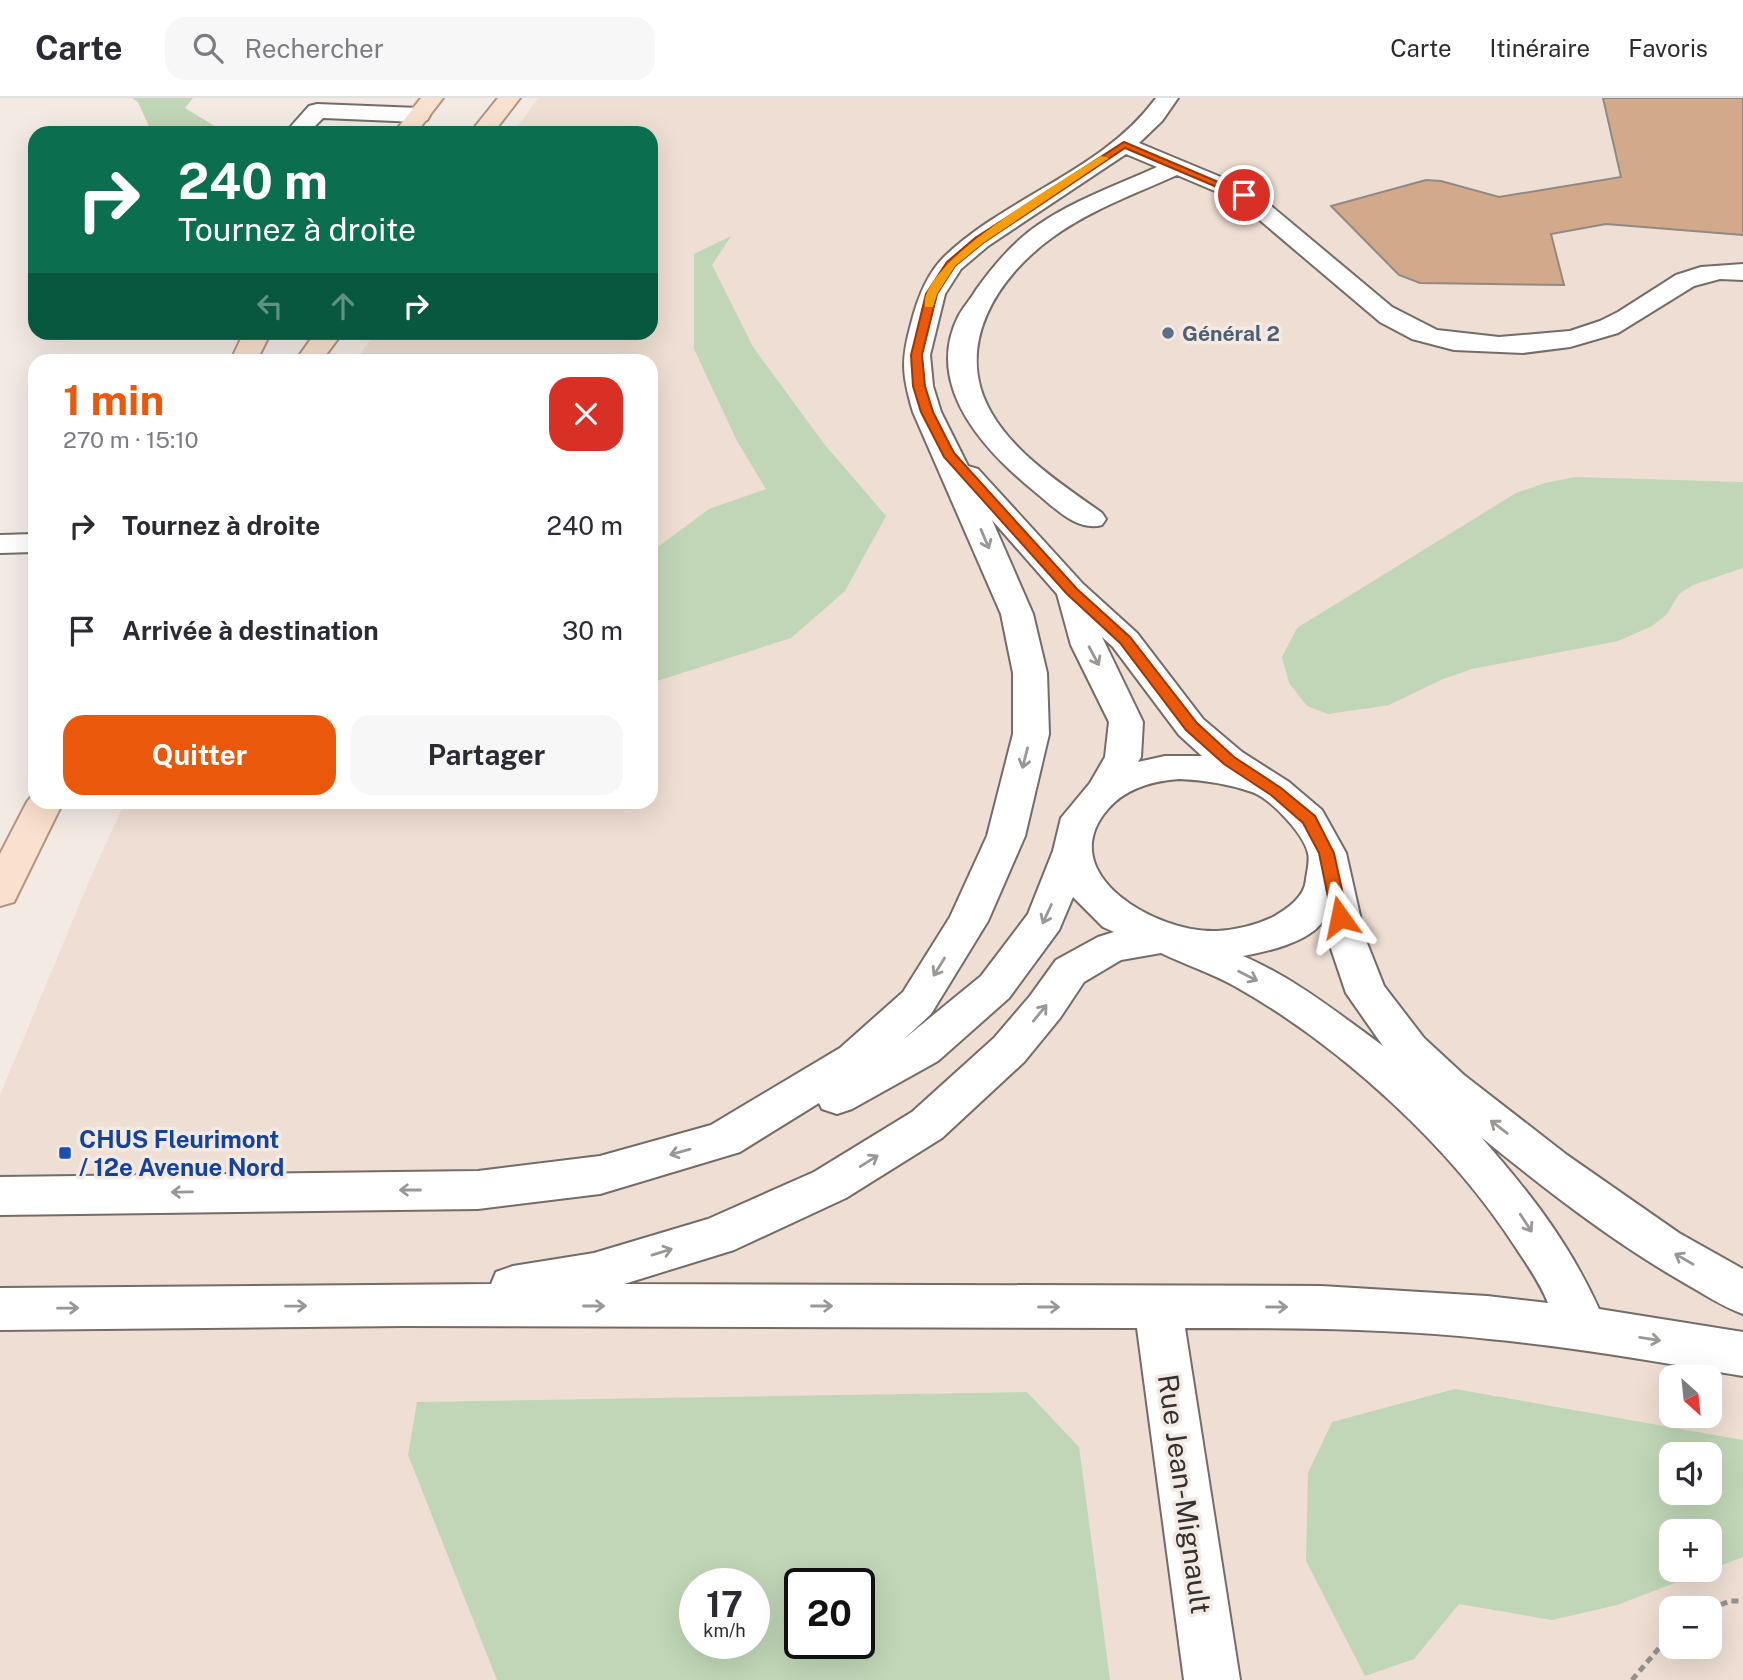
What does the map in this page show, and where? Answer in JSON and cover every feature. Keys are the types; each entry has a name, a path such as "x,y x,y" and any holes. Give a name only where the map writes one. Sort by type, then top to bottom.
{"main road":[{"path":"487,126 509,98"},
{"path":"411,126 426,107"},
{"path":"0,892 42,809"}],"lane":[{"path":"724,1139 855,1060 916,1003 968,921 1006,836 1031,734 1030,673 1017,614 927,412 919,386 916,355 932,294 951,264 979,241 1124,145 1154,116 1167,98"},
{"path":"303,126 323,105 426,107"},
{"path":"1124,145 1244,195 1383,313 1403,326 1434,338 1478,344 1551,342 1570,338 1607,328 1687,278 1705,272 1743,272"},
{"path":"1091,519 1042,484 1008,451 972,407 960,373 961,346 978,300 1011,263 1049,228 1176,167"},
{"path":"948,454 1072,591 1125,640 1191,727 1229,760 1276,791 1309,819 1327,853 1345,939 1366,993 1409,1050 1448,1087 1551,1168 1663,1247 1743,1293"},
{"path":"0,544 28,543"},
{"path":"0,1196 478,1190 600,1175 724,1139 831,1101 923,1049 995,987 1045,920 1072,851 1079,818 1103,791 1122,757 1126,722 1088,645 1072,591"},
{"path":"1103,791 1140,773 1185,767 1233,773 1276,791"},
{"path":"1072,851 1086,886 1117,917 1252,977 1312,1016 1376,1065 1448,1130 1514,1206 1561,1277 1583,1328"},
{"path":"404,1305 594,1273 718,1236 830,1185 927,1125 1009,1050 1045,1007 1070,971 1112,947 1164,938 1215,946 1265,939 1304,918 1325,887 1327,853"},
{"path":"0,1309 404,1305 1321,1307 1487,1317 1583,1328 1743,1354"},
{"name":"Rue Jean-Mignault","path":"1158,1308 1212,1680"}],"path":[{"path":"1722,1604 1743,1601"},
{"path":"1632,1680 1659,1648"}],"shaded area":[{"path":"538,98 1743,98 1743,1680 0,1680 0,1095 122,809 658,809 658,354 360,354 370,340 658,340 658,126 518,126"}],"green space":[{"path":"132,98 193,98 185,108 215,126 149,126 138,102"},
{"path":"731,236 712,265 753,347 825,445 886,516 845,591 791,638 658,681 658,547 709,509 766,489 737,441 694,349 694,254"},
{"path":"1575,477 1743,482 1743,568 1693,585 1679,594 1667,614 1652,626 1618,641 1472,669 1443,679 1389,705 1328,714 1307,706 1289,683 1282,657 1297,628 1516,493"},
{"path":"1455,1389 1659,1425 1659,1428 1675,1428 1743,1440 1743,1557 1722,1565 1722,1519 1659,1519 1659,1582 1677,1582 1617,1605 1552,1620 1459,1604 1414,1659 1365,1676 1306,1561 1308,1473 1332,1422"},
{"path":"1027,1392 1079,1447 1110,1680 497,1680 408,1455 417,1402"}],"building":[{"path":"1603,98 1743,98 1743,235 1606,224 1551,234 1564,285 1420,283 1399,275 1331,206 1426,180 1441,181 1499,197 1621,177"}],"slow traffic":[{"path":"929,304 932,294 951,264 979,241 1104,158"}],"place":[{"name":"Général 2","path":"1168,333"},
{"name":"CHUS Fleurimont / 12e Avenue Nord","path":"65,1153"}],"route":[{"path":"1244,195 1124,145 979,241 951,264 932,294 916,355 919,386 927,412 948,454 1072,591 1125,640 1191,727 1229,760 1276,791 1309,819 1327,853 1340,917"}]}
